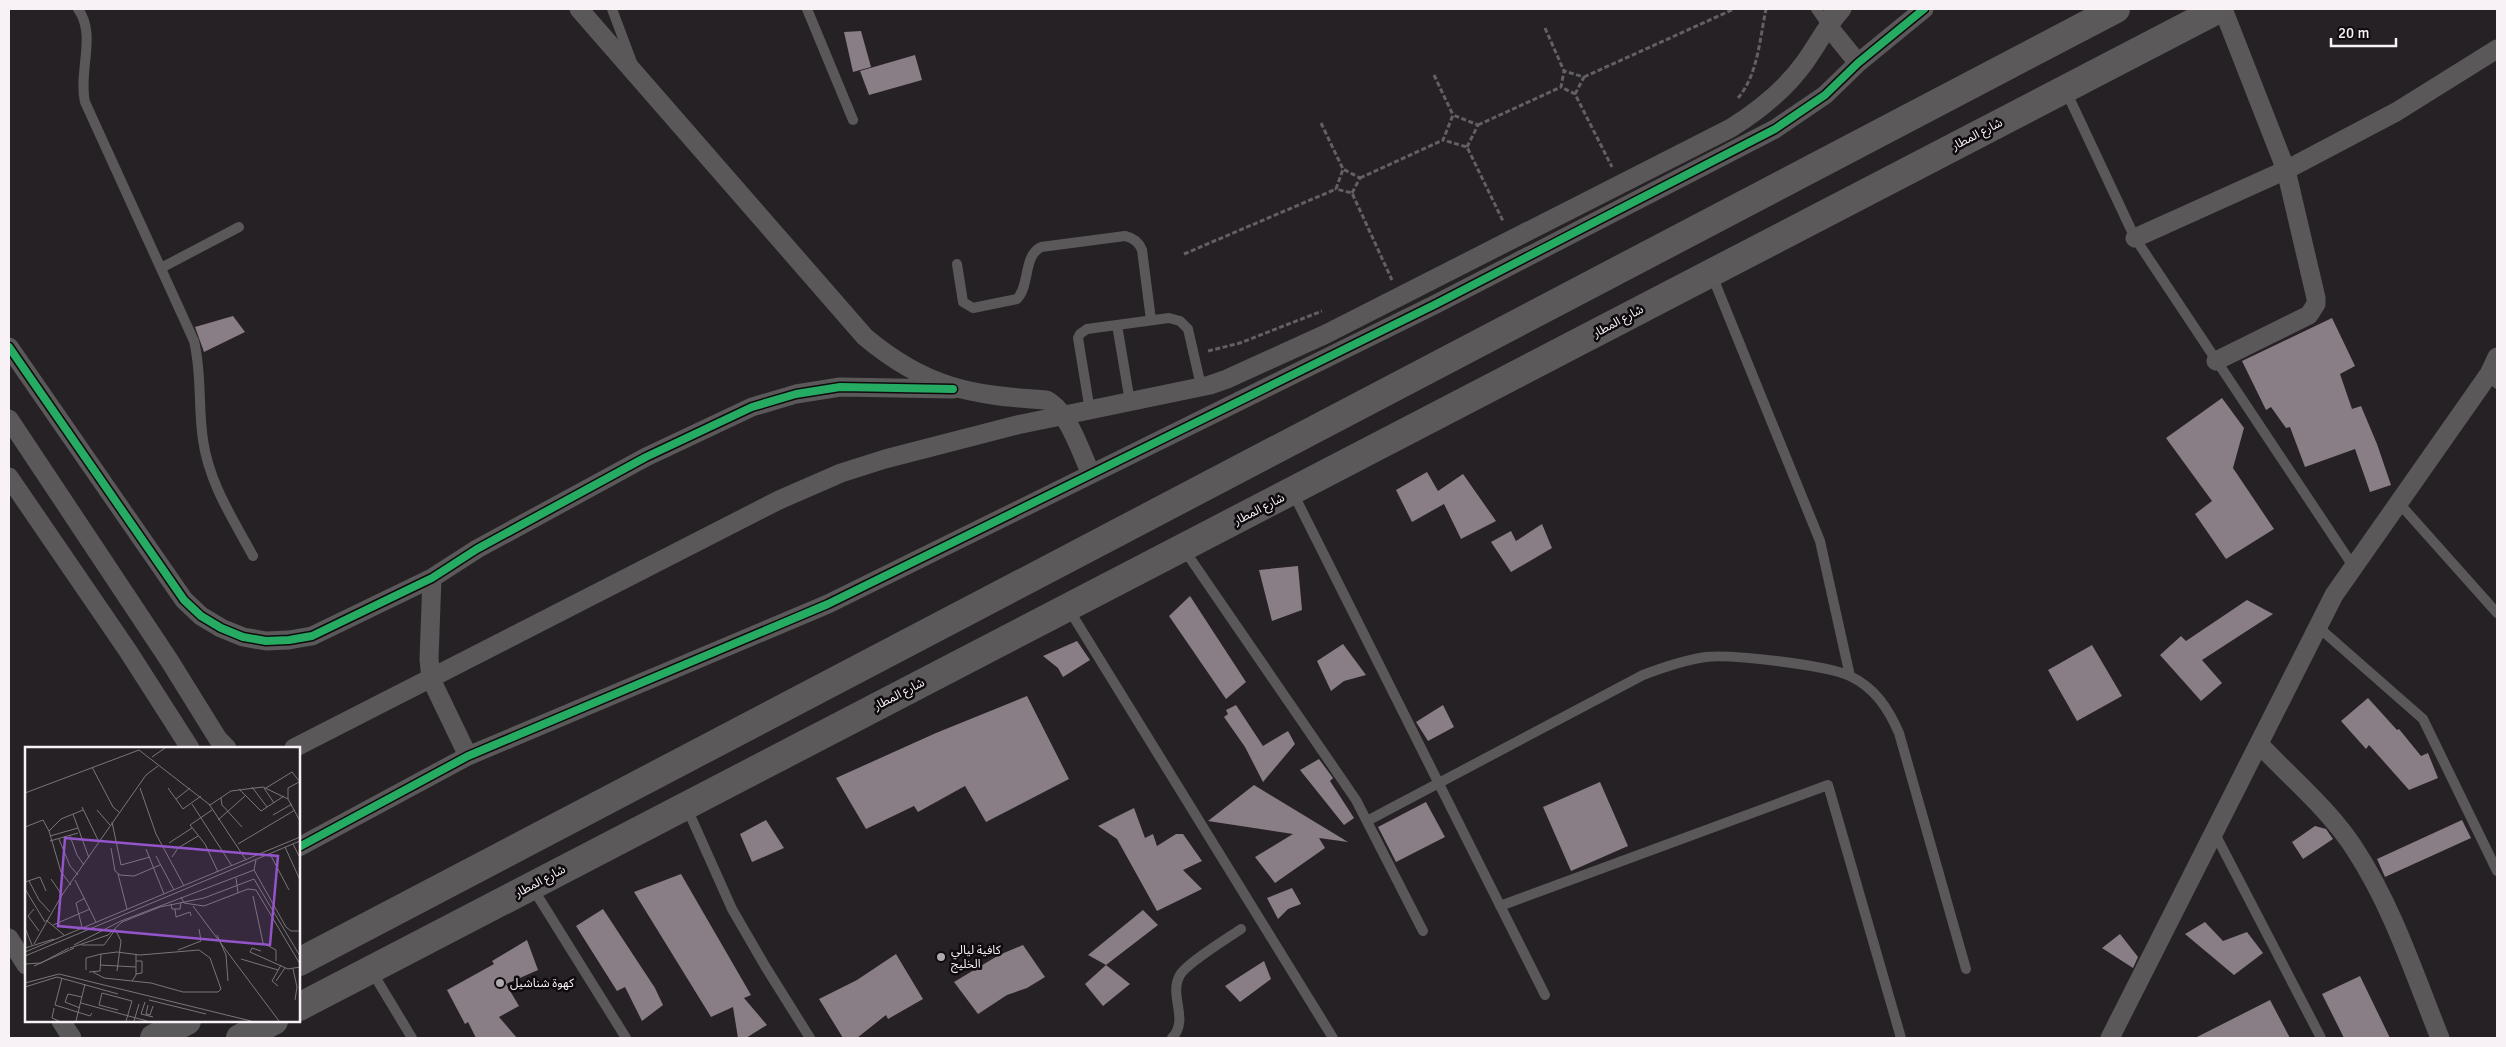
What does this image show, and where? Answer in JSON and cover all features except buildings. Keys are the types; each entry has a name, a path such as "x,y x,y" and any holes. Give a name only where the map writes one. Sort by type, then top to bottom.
{"main road":[{"path":"300,961 2116,9"},
{"name":"شارع المطار","path":"300,1006 2218,9"},
{"path":"154,1038 185,1022"},
{"path":"240,1038 272,1022"}],"street":[{"path":"579,9 865,337 906,368 954,389"},
{"path":"296,747 813,484 885,460 1017,424 1130,402 1227,379 1326,334 1731,128 1763,106 1786,85 1805,62 1831,17 1842,9"},
{"path":"300,846 468,756 828,604 1436,304 1775,129 1825,95 1858,63 1924,9"},
{"path":"2216,361 2309,315 2316,304 2286,170 2223,9"},
{"path":"1831,17 1858,63"},
{"path":"2134,238 2286,170 2396,112 2497,50"},
{"path":"9,347 184,600 201,616 221,628 243,637 266,641 312,636 432,578 477,550 646,457 752,407 796,394 840,387 954,389 979,394 1046,400 1054,404 1064,416 1091,474"},
{"path":"2112,1038 2317,626 2353,566 2494,372"},
{"path":"9,419 169,660 218,739 226,747"},
{"path":"9,478 128,651 189,747"},
{"path":"432,578 429,660 431,679 468,756"},
{"path":"2258,744 2340,828 2356,851 2387,909 2440,1038"},
{"path":"9,938 25,964"},
{"path":"62,1022 72,1038"}],"lane":[{"path":"78,9 87,27 82,80 85,102 189,330 197,352 202,440 213,480 254,556"},
{"path":"612,9 638,77"},
{"path":"808,9 853,120"},
{"path":"1816,9 1831,17"},
{"path":"2064,88 2134,238 2353,566"},
{"path":"161,268 239,227"},
{"path":"957,264 963,302 966,306 973,308 1017,299 1023,290 1034,253 1041,247 1125,236 1140,245 1142,250 1151,320"},
{"path":"1711,272 1820,541 1850,676"},
{"path":"1090,410 1078,338 1083,330 1087,329 1169,318 1180,321 1188,329 1201,386"},
{"path":"1118,325 1130,402"},
{"path":"1292,492 1545,995"},
{"path":"2398,502 2497,613"},
{"path":"1182,547 1351,792 1423,931"},
{"path":"1067,607 1334,1038"},
{"path":"2317,626 2423,719 2497,871"},
{"path":"1367,821 1643,675 1686,660 1708,657 1730,658 1830,670 1850,676 1872,691 1889,710 1899,733 1966,969"},
{"path":"1500,906 1828,785 1901,1038"},
{"path":"686,805 732,908 765,966 810,1038"},
{"path":"2214,832 2321,1038"},
{"path":"532,886 626,1038"},
{"path":"1172,1038 1177,1033 1180,1021 1178,977 1188,967 1241,929"},
{"path":"371,969 412,1038"}],"path":[{"path":"1575,94 1584,77 1734,9"},
{"path":"1734,102 1747,86 1752,72 1766,9"},
{"path":"1545,28 1564,71 1560,87"},
{"path":"1564,71 1584,77"},
{"path":"1434,75 1453,115 1478,126"},
{"path":"1560,87 1575,94 1613,170 1621,166"},
{"path":"1467,147 1478,126 1560,87"},
{"path":"1443,140 1453,115"},
{"path":"1322,123 1343,169 1360,178"},
{"path":"1352,193 1360,178 1443,140 1467,147 1505,225"},
{"path":"1336,189 1343,169"},
{"path":"1184,254 1336,189 1352,193"},
{"path":"1352,193 1392,280"},
{"path":"1383,284 1401,276"},
{"path":"1193,354 1240,344 1323,311"}],"cycle path":[{"path":"300,846 468,756 828,604 1436,304 1775,129 1825,95 1858,63 1924,9"},
{"path":"9,347 184,600 201,616 221,628 243,637 266,641 312,636 432,578 477,549 646,457 752,407 796,394 840,387 953,389"}],"place":[{"name":"كافية ليالي الخليج","path":"941,957"},
{"name":"كهوة شناشيل","path":"500,983"}]}
